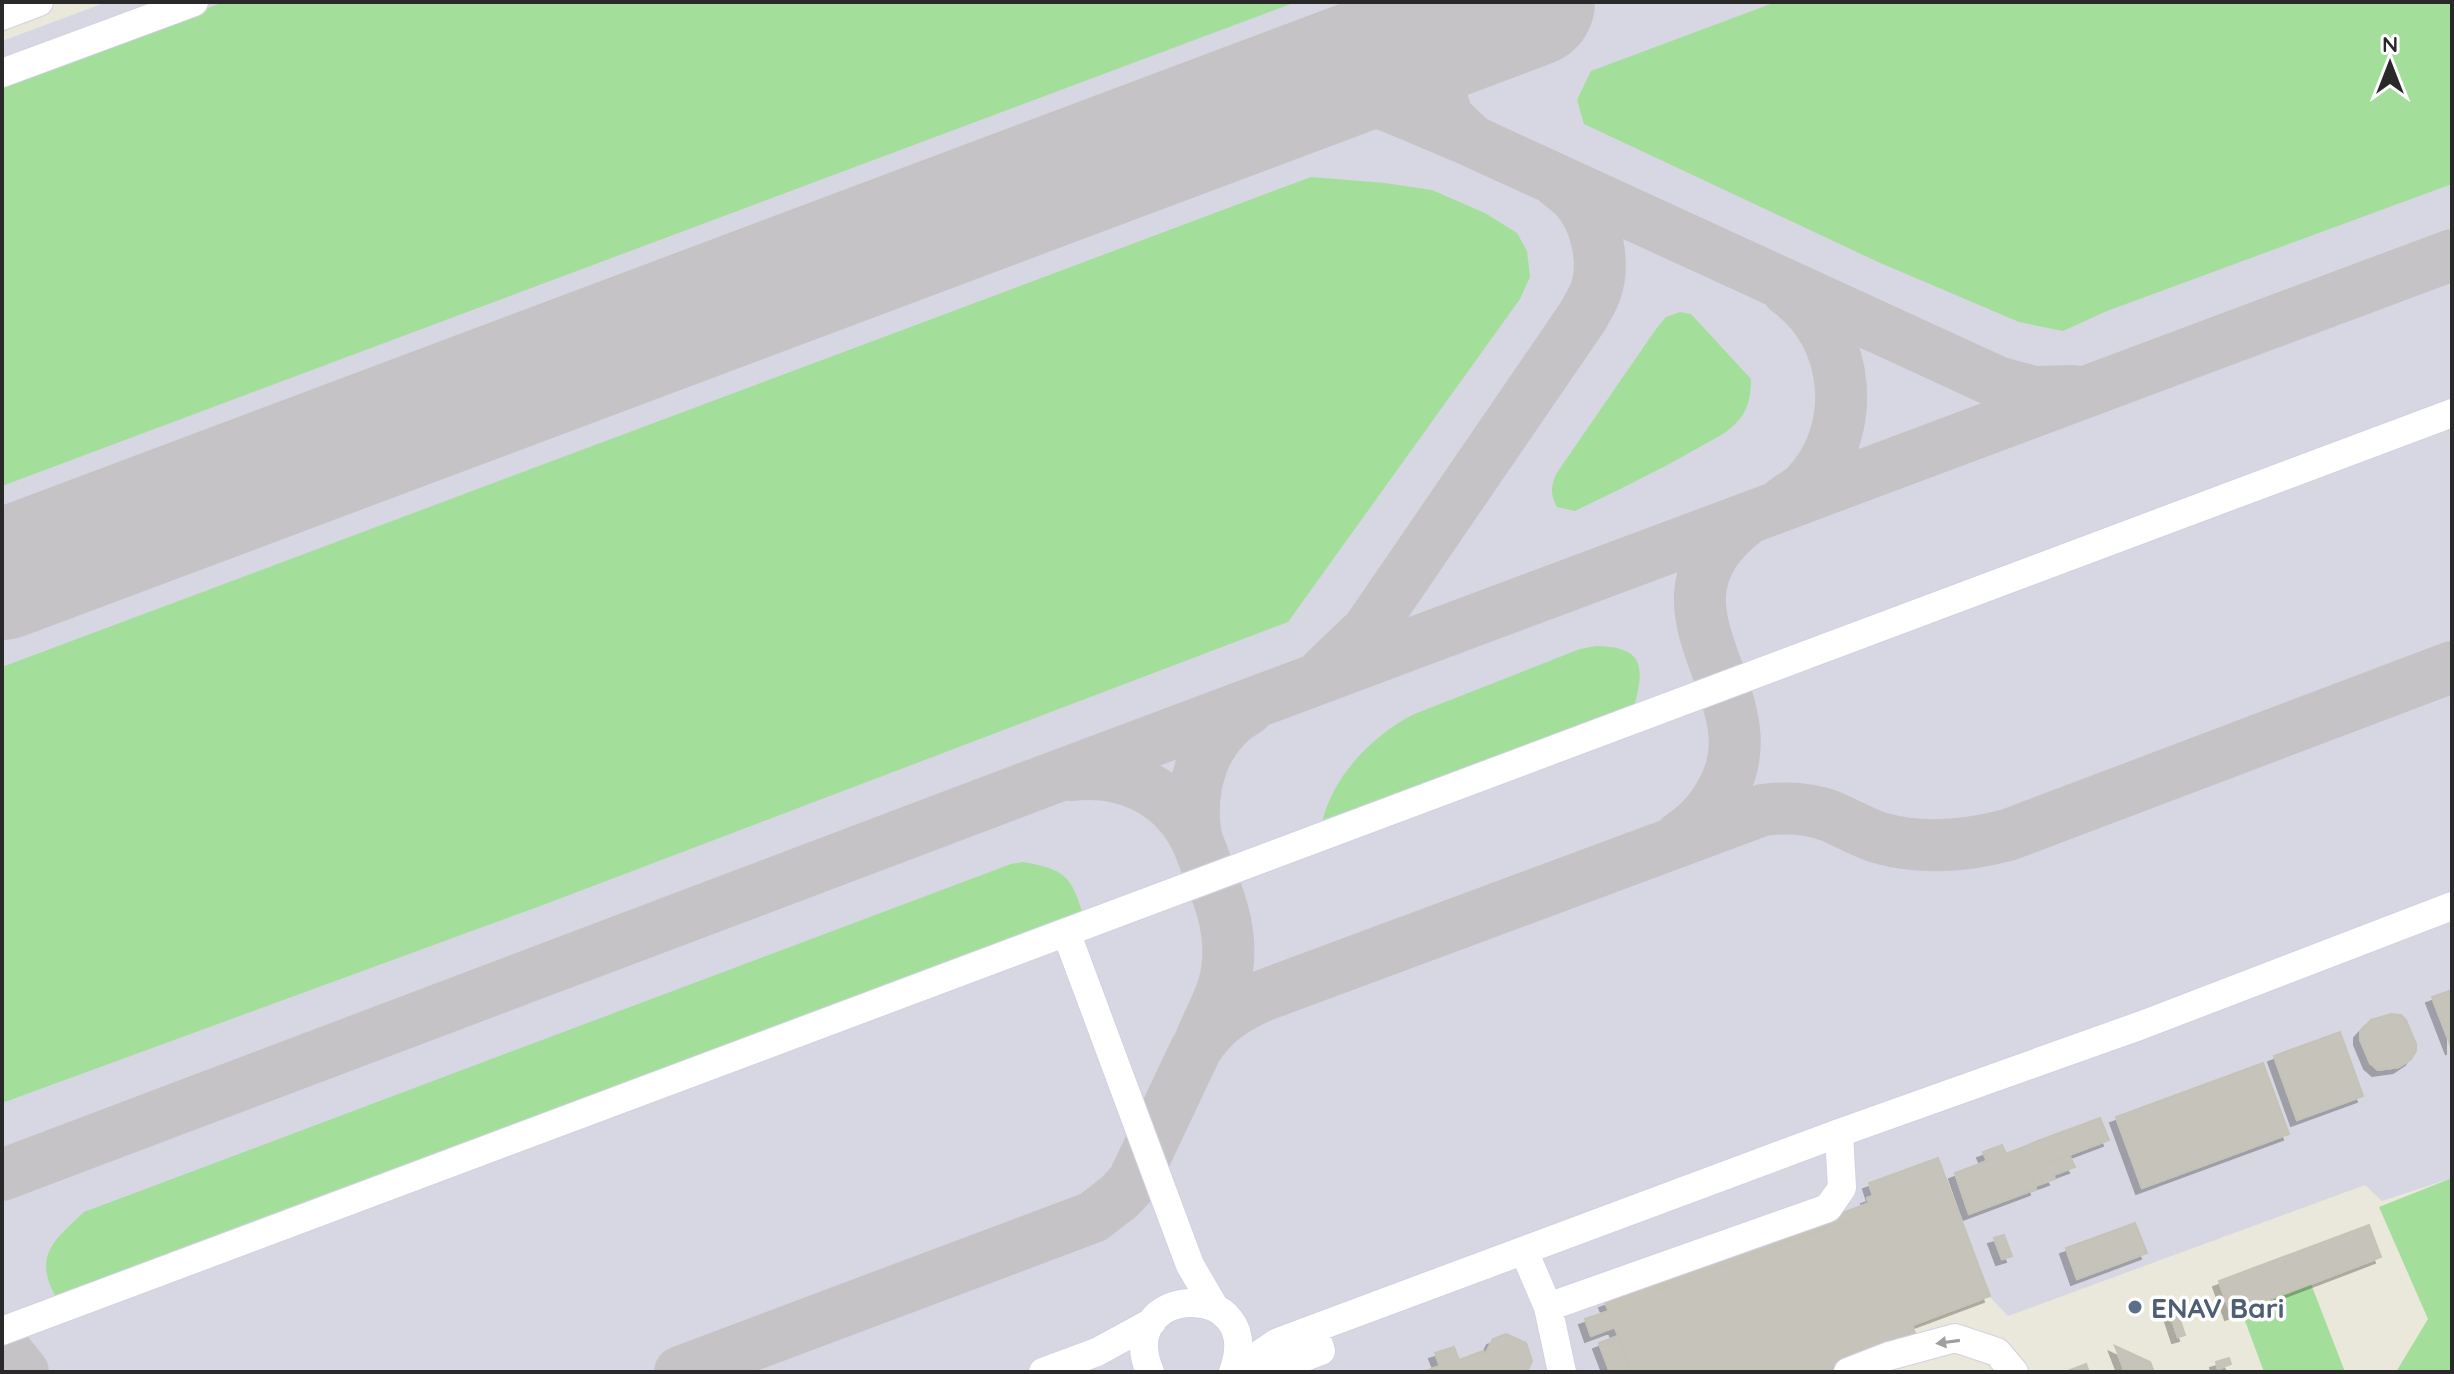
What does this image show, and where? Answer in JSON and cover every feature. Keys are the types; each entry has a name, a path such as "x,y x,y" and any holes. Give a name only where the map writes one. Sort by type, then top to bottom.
{"street":[{"path":"2,16 39,2"},
{"path":"2,73 194,2"},
{"path":"2,1331 2452,413"},
{"path":"1233,1372 1278,1342 1839,1133 2142,1025 2452,906"},
{"path":"1066,932 1190,1265 1215,1308"},
{"path":"1548,1307 1828,1208 1842,1188 1839,1133"},
{"path":"1524,1251 1548,1307 1562,1372"},
{"path":"1182,1303 1191,1292 1187,1274 1190,1265"},
{"path":"1097,1352 1148,1366 1144,1347 1152,1322 1160,1313 1182,1303 1204,1303 1227,1318 1235,1331 1239,1345 1233,1372"},
{"path":"1043,1372 1097,1352 1152,1322"},
{"path":"1265,1372 1321,1351 1314,1330"},
{"path":"1235,1331 1278,1342"},
{"path":"1848,1372 1889,1356 1955,1338 1997,1352 2014,1372"}],"shaded area":[{"path":"107,2 2452,2 2452,1178 2382,1201 2365,1185 2008,1316 1990,1297 1913,1324 1918,1341 1835,1372 2,1372 2,41"}],"green space":[{"path":"224,2 1296,2 2,486 2,85"},
{"path":"1776,2 2452,2 2452,184 2107,311 2063,331 2019,322 1878,262 1584,124 1577,100 1591,71"},
{"path":"1311,177 1432,190 1485,213 1517,233 1527,251 1530,277 1520,299 1288,622 543,905 2,1103 2,667"},
{"path":"1680,312 1691,314 1751,379 1745,411 1735,425 1720,436 1668,465 1575,511 1557,507 1552,490 1556,474 1656,329 1666,317"},
{"path":"1596,646 1624,650 1637,662 1639,680 1634,707 1322,823 1327,806 1344,774 1368,747 1397,724 1412,715 1580,649"},
{"path":"1023,862 1048,868 1064,876 1075,891 1083,915 57,1299 50,1284 46,1271 50,1250 84,1212"},
{"path":"2452,1178 2452,1372 2396,1372 2428,1319 2379,1207"},
{"path":"2311,1284 2345,1372 2264,1372 2241,1310"}],"building":[{"path":"2452,990 2452,1049 2432,997"},
{"path":"2391,1014 2401,1015 2406,1020 2416,1051 2399,1067 2378,1070 2370,1063 2360,1032 2371,1020"},
{"path":"2340,1032 2363,1096 2297,1120 2274,1056"},
{"path":"2263,1063 2289,1134 2142,1188 2116,1117"},
{"path":"2100,1118 2109,1140 2048,1163 2040,1140"},
{"path":"2040,1140 2048,1163 2069,1155 2075,1167 2035,1186 2021,1148"},
{"path":"2002,1145 2006,1154 1987,1161 1983,1152"},
{"path":"2021,1148 2036,1189 1969,1214 1955,1173"},
{"path":"1938,1158 1990,1296 1912,1325 1918,1341 1835,1372 1632,1372 1608,1309 1872,1211 1867,1198 1873,1196 1869,1183"},
{"path":"1869,1203 1872,1211 1608,1309 1605,1302"},
{"path":"2135,1223 2147,1253 2077,1279 2066,1248"},
{"path":"2369,1225 2381,1257 2231,1314 2219,1281"},
{"path":"2004,1235 2012,1256 2002,1259 1994,1238"},
{"path":"2176,1308 2185,1335 2178,1337 2169,1310"},
{"path":"1609,1311 1615,1327 1591,1336 1585,1319"},
{"path":"1506,1334 1526,1343 1532,1361 1527,1372 1423,1372 1440,1366 1435,1353 1454,1347 1459,1360 1483,1351 1485,1355 1493,1339"},
{"path":"1618,1336 1629,1372 1610,1372 1599,1343"},
{"path":"2115,1346 2150,1362 2154,1372 2125,1372"},
{"path":"2229,1358 2231,1364 2218,1369 2216,1362"},
{"path":"2086,1364 2089,1372 2065,1372"}],"taxiway":[{"path":"1472,141 1447,117 1439,89 1444,62 1461,38 1491,17"},
{"path":"1261,103 1302,96 1335,95 1370,99 1472,141 1997,382 2034,392 2074,391"},
{"path":"1325,671 1368,630 1594,296 1600,269 1594,230 1583,207 1556,181"},
{"path":"2,1175 2452,255"},
{"path":"1784,502 1804,488 1822,466 1834,440 1840,413 1841,385 1836,358 1825,333 1809,310 1788,291"},
{"path":"1680,837 1700,821 1716,802 1724,787 1734,752 1732,718 1702,618 1701,586 1714,554 1745,521"},
{"path":"680,1372 1093,1217 1133,1182 1196,1049 1209,1031 1224,1017 1262,996 1763,810 1789,808 1813,811 1873,836 1896,842 1944,845 1992,839 2452,667"},
{"path":"1196,838 1194,801 1202,765 1219,733 1248,709"},
{"path":"1071,775 1108,775 1126,779 1158,794 1184,819 1196,840 1215,887 1228,945 1223,988 1201,1039"},
{"path":"2,1346 23,1372"}],"runway":[{"path":"2,575 1530,2"}],"place":[{"name":"ENAV Bari","path":"2135,1307"}]}
